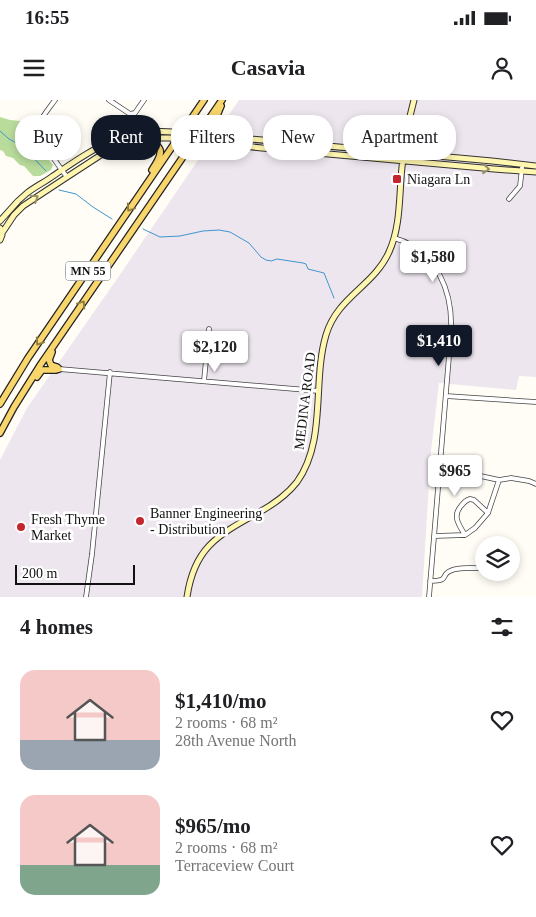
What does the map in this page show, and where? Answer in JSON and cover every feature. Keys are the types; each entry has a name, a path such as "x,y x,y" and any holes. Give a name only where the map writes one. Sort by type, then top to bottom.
{"main road":[{"name":"MN 55","path":"194,115 204,100"},
{"name":"MN 55","path":"212,115 223,100"},
{"path":"217,115 223,100"},
{"name":"MN 55","path":"0,404 28,358 171,149"},
{"path":"139,195 146,179 159,160"},
{"name":"MN 55","path":"0,434 14,407 54,344 181,160"},
{"path":"54,344 49,360 51,365 59,369"},
{"path":"8,419 18,407 40,372 59,369"}],"street":[{"path":"55,100 38,125 37,130 67,177"},
{"path":"109,100 132,114 136,112 144,100"},
{"name":"MEDINA ROAD","path":"410,115 414,100"},
{"path":"0,221 22,197 105,144 122,137 140,133 153,132 171,135"},
{"path":"253,140 343,148"},
{"path":"253,147 536,172"},
{"path":"456,158 536,166"},
{"path":"0,240 1,231 23,206 94,160"},
{"name":"MEDINA ROAD","path":"187,597 189,585 198,561 214,541 223,533 279,500 288,492 304,471 312,448 323,344 331,322 344,303 379,269 388,254 398,222 403,161"},
{"path":"509,200 520,186 522,165"},
{"path":"394,238 411,244 428,257 440,276 450,309 451,321 446,396 429,597"},
{"path":"204,381 208,329"},
{"path":"59,369 318,391"},
{"path":"86,597 110,372"},
{"path":"446,396 536,402"},
{"path":"439,467 499,480 511,478 536,484"},
{"path":"434,536 465,535 475,528 488,513 499,480"},
{"path":"465,535 456,518 457,510 464,502 470,499 474,500 488,513"},
{"path":"430,581 443,580 450,570 475,568"}],"shaded area":[{"path":"239,100 536,100 536,377 519,376 516,390 439,383 431,451 422,597 0,597 0,460 27,408 198,160 253,160 253,115 229,115"}],"green space":[{"path":"0,117 15,120 15,160 6,156 0,150"},
{"path":"15,160 49,160 53,165 51,170 40,176 33,176 24,166"}],"waterway":[{"path":"0,131 9,139 22,146 46,171"},
{"path":"59,190 76,194 112,219"},
{"path":"143,229 160,237 180,236 203,231 219,230 230,232 249,243 266,260 277,259 303,263 306,264 308,269 324,273 334,298"}],"place":[{"name":"Niagara Ln","path":"397,179"},
{"name":"Banner Engineering - Distribution","path":"140,521"},
{"name":"Fresh Thyme Market","path":"21,527"}]}
